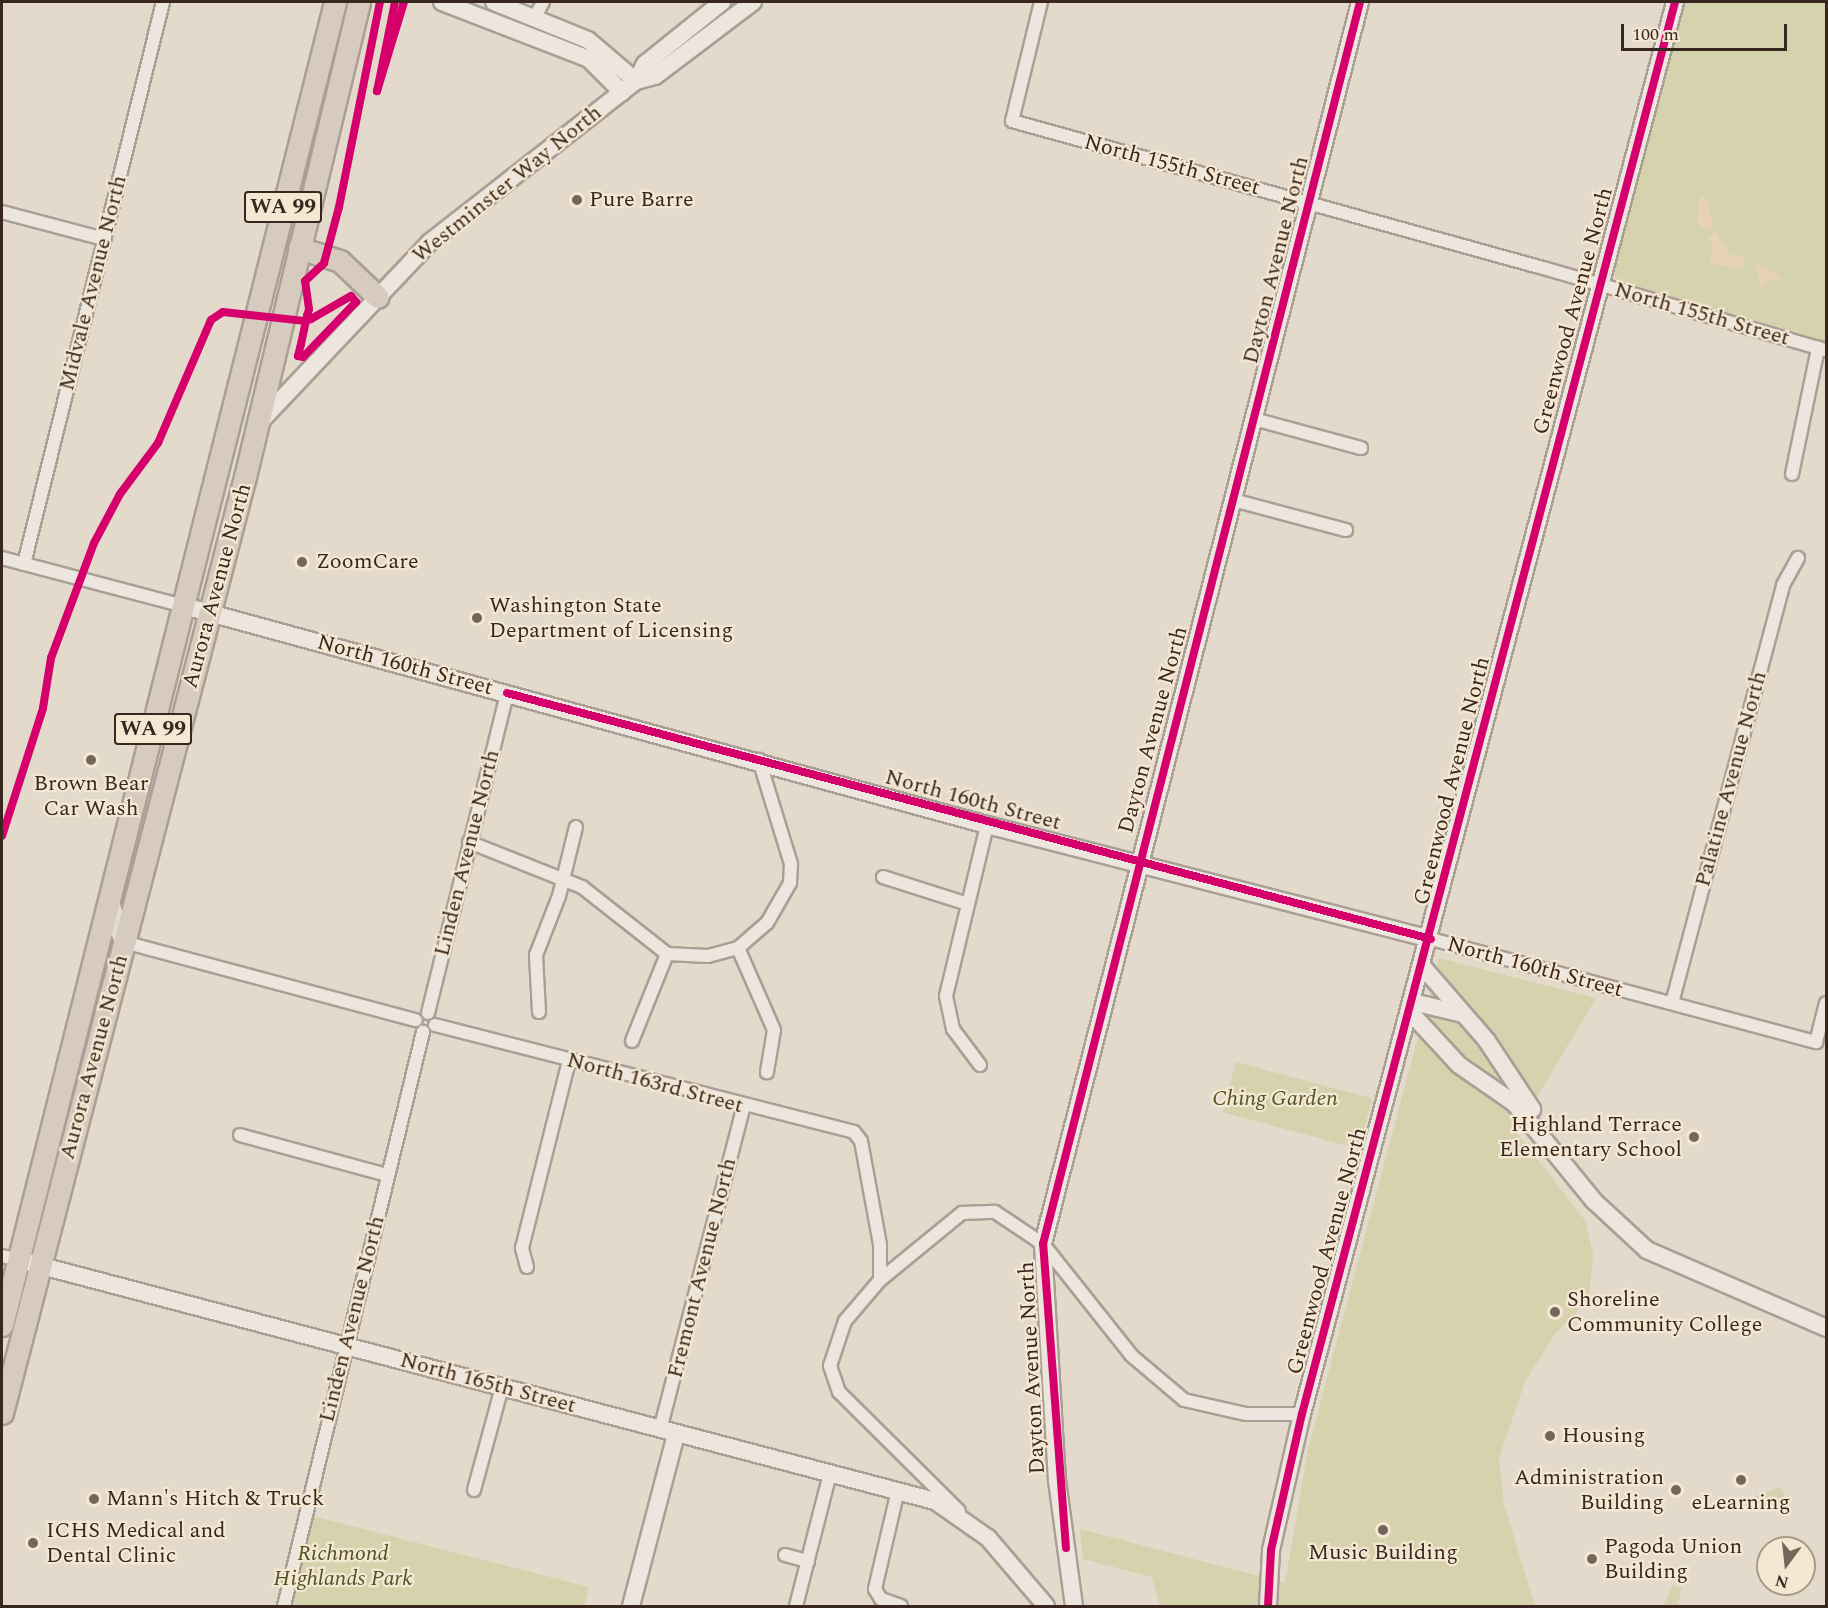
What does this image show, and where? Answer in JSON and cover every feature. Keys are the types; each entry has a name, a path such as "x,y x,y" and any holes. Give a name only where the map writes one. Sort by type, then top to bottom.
{"highway":[{"name":"Aurora Avenue North","path":"2,1325 10,1258 110,903 336,2"},
{"name":"Aurora Avenue North","path":"2,1413 259,423 359,2"},
{"path":"299,248 340,261 378,297"}],"main road":[{"path":"110,903 115,929 124,942"},
{"path":"94,960 106,973 111,993"}],"street":[{"name":"Midvale Avenue North","path":"24,564 163,2"},
{"path":"442,2 589,59 622,92"},
{"path":"494,2 535,17 611,54 636,81"},
{"path":"535,17 543,2"},
{"name":"Westminster Way North","path":"636,81 645,64 722,2"},
{"name":"Westminster Way North","path":"259,423 430,242 636,81 655,76 753,2"},
{"name":"North 155th Street","path":"1041,2 1012,121 1308,202 1822,349"},
{"name":"Dayton Avenue North","path":"1072,1604 1057,1481 1043,1244 1137,862 1233,500 1360,2"},
{"name":"Greenwood Avenue North","path":"1268,1606 1271,1550 1302,1414 1431,939 1598,284 1675,2"},
{"path":"2,212 104,239"},
{"path":"1792,474 1822,349"},
{"path":"1254,419 1361,448"},
{"path":"1233,500 1346,530"},
{"name":"North 160th Street","path":"2,558 759,760 987,825 1137,862 1816,1042 1827,1003"},
{"name":"Palatine Avenue North","path":"1672,1003 1783,585 1798,558"},
{"name":"Linden Avenue North","path":"428,1013 507,693"},
{"path":"469,842 564,878 604,902 667,954 708,956 738,948 767,923 790,883 791,864 759,760"},
{"path":"980,1065 953,1029 946,996 987,825"},
{"path":"539,1012 536,954 564,878 576,827"},
{"path":"882,877 968,904"},
{"path":"124,942 416,1020 423,1032 435,1025 428,1013 416,1020"},
{"path":"738,948 774,1030 767,1072"},
{"path":"632,1041 667,954"},
{"path":"1423,967 1463,1014 1574,1163 1594,1202"},
{"path":"1411,1007 1463,1014"},
{"path":"1411,1007 1459,1065 1514,1103 1594,1202 1647,1250 1748,1296 1827,1328"},
{"name":"North 163rd Street","path":"435,1025 744,1106 854,1132 863,1151 880,1245 880,1280"},
{"name":"Linden Avenue North","path":"284,1606 345,1345 423,1032"},
{"path":"527,1267 522,1248 569,1061"},
{"name":"Fremont Avenue North","path":"631,1606 668,1432 744,1106"},
{"path":"240,1135 387,1175"},
{"path":"969,1521 836,1383 830,1366 835,1344 845,1321 880,1280 962,1213 980,1208 1011,1219 1043,1244 1132,1356 1184,1400 1246,1414 1302,1414"},
{"name":"North 165th Street","path":"10,1258 935,1501 969,1521 1014,1563 1046,1606"},
{"path":"474,1490 502,1387"},
{"path":"796,1606 830,1474"},
{"path":"898,1490 875,1578 881,1599 902,1606"},
{"path":"785,1555 808,1561"}],"green space":[{"path":"1683,2 1826,2 1826,344 1629,291 1615,279 1614,263"},
{"path":"1439,958 1596,998 1516,1132 1585,1220 1593,1254 1589,1300 1554,1335 1525,1382 1499,1458 1504,1504 1535,1606 1160,1606 1152,1577 1083,1559 1080,1529 1285,1583 1308,1449"},
{"name":"Ching Garden","path":"1236,1062 1372,1098 1359,1149 1223,1112"},
{"path":"1781,1487 1786,1501 1760,1511 1755,1497"},
{"name":"Richmond Highlands Park","path":"313,1516 589,1587 584,1606 292,1606"},
{"path":"1673,1585 1682,1588 1677,1606 1663,1606"}],"sand":[{"path":"1704,194 1714,225 1706,230 1697,222 1699,199"},
{"path":"1716,231 1728,253 1746,259 1741,269 1708,263 1714,249 1708,237"},
{"path":"1755,265 1764,266 1783,279 1768,280 1761,289"}],"cycle path":[{"path":"2,836 43,708 51,658 94,543 120,494 158,443 211,320 223,312 304,321 311,319 351,296 356,302 303,357 298,356 301,344 307,316 309,309 305,281 324,263 339,207 380,2"},
{"path":"395,2 377,91 404,2"},
{"path":"1066,1548 1043,1244 1360,2"},
{"path":"1268,1606 1271,1550 1302,1414 1675,2"},
{"path":"507,693 1431,939"}],"place":[{"name":"Pure Barre","path":"577,200"},
{"name":"ZoomCare","path":"302,562"},
{"name":"Washington State Department of Licensing","path":"477,618"},
{"name":"Brown Bear Car Wash","path":"91,760"},
{"name":"Highland Terrace Elementary School","path":"1694,1137"},
{"name":"Shoreline Community College","path":"1555,1312"},
{"name":"Housing","path":"1550,1436"},
{"name":"eLearning","path":"1741,1480"},
{"name":"Administration Building","path":"1676,1490"},
{"name":"Mann's Hitch & Truck","path":"94,1499"},
{"name":"Music Building","path":"1383,1530"},
{"name":"ICHS Medical and Dental Clinic","path":"33,1543"},
{"name":"Pagoda Union Building","path":"1592,1559"}]}
